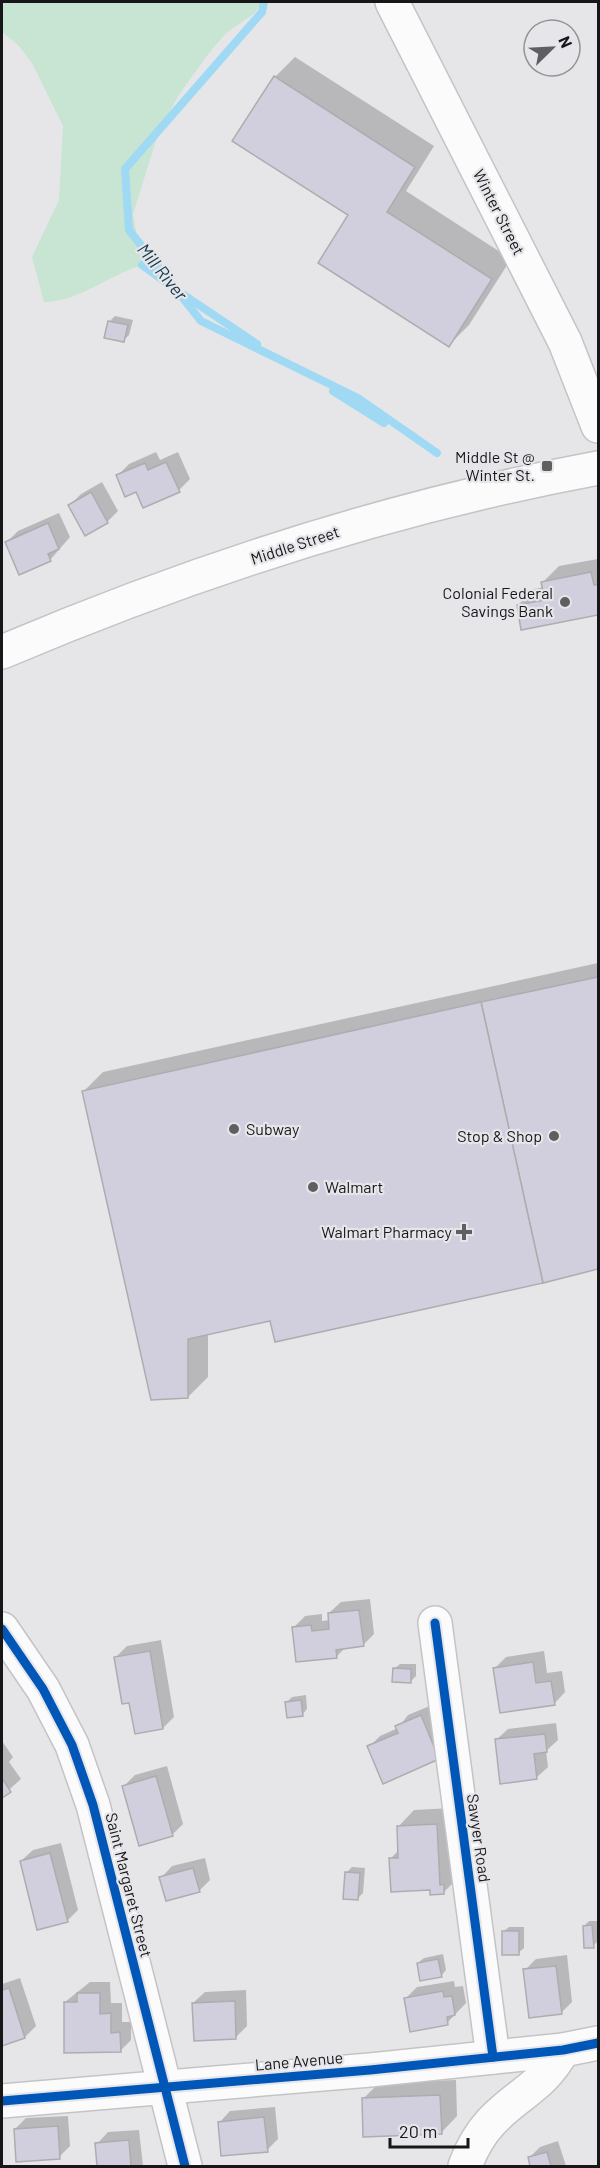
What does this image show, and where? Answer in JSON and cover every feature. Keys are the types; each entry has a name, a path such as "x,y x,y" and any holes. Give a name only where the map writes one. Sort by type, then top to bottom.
{"street":[{"name":"Winter Street","path":"392,2 565,342 598,426"},
{"name":"Middle Street","path":"2,652 102,609 352,526 514,485 598,468"},
{"name":"Sawyer Road","path":"435,1623 493,2057"},
{"name":"Saint Margaret Street","path":"2,1629 43,1689 72,1745 93,1805 185,2166"},
{"name":"Lane Avenue","path":"2,2101 493,2057 563,2050 598,2043"},
{"path":"465,2166 480,2135 491,2121 541,2082 563,2050"}],"green space":[{"path":"2,2 262,2 255,13 226,33 209,53 180,93 159,131 133,214 142,265 81,293 57,301 44,302 32,257 59,200 63,126 32,63 18,45 2,32"}],"building":[{"path":"274,76 415,167 387,212 492,279 449,347 318,263 348,215 232,141"},
{"path":"108,321 128,325 124,342 104,338"},
{"path":"166,462 180,492 143,508 136,492 125,497 116,475 145,463 148,470"},
{"path":"91,492 108,523 85,536 68,505"},
{"path":"48,523 59,549 48,554 51,561 19,575 5,542"},
{"name":"Colonial Federal Savings Bank","path":"591,572 594,585 598,584 598,615 521,630 517,605 545,600 541,582"},
{"name":"Stop & Shop","path":"598,977 598,1269 543,1283 481,1002"},
{"name":"Walmart","path":"481,1002 543,1283 275,1342 270,1321 188,1339 188,1398 151,1400 82,1091"},
{"path":"359,1610 364,1646 336,1650 337,1658 296,1662 292,1627 311,1625 312,1631 329,1629 328,1613"},
{"path":"150,1651 163,1729 135,1734 129,1703 122,1704 114,1657"},
{"path":"533,1662 536,1683 551,1681 555,1705 500,1713 493,1668"},
{"path":"393,1668 411,1669 411,1683 392,1682"},
{"path":"301,1700 303,1716 287,1718 285,1702"},
{"path":"421,1715 439,1759 383,1784 367,1746 398,1733 395,1726"},
{"path":"545,1734 547,1752 534,1754 537,1779 500,1784 495,1739"},
{"path":"156,1776 173,1836 139,1846 122,1786"},
{"path":"2,1778 11,1792 2,1798"},
{"path":"437,1824 440,1885 444,1884 444,1894 430,1895 430,1890 391,1892 389,1858 398,1858 397,1826"},
{"path":"50,1853 68,1922 37,1930 20,1861"},
{"path":"193,1868 200,1892 166,1901 159,1877"},
{"path":"345,1872 360,1873 358,1900 343,1899"},
{"path":"592,1925 594,1948 584,1948 583,1926"},
{"path":"502,1931 519,1931 519,1955 502,1955"},
{"path":"438,1959 442,1977 420,1981 417,1963"},
{"path":"556,1966 562,2014 529,2018 523,1969"},
{"path":"9,1988 25,2038 2,2046 2,1990"},
{"path":"443,1991 444,1997 452,1996 455,2015 447,2017 448,2025 410,2032 404,1998"},
{"path":"77,1993 100,1993 100,2014 111,2013 111,2033 120,2032 121,2052 64,2053 64,2002 77,2002"},
{"path":"235,2001 236,2039 194,2041 192,2003"},
{"path":"440,2095 442,2134 363,2137 362,2098"},
{"path":"264,2117 268,2152 221,2156 218,2122"},
{"path":"58,2126 60,2159 16,2162 14,2129"},
{"path":"129,2140 131,2166 97,2166 95,2143"},
{"path":"547,2152 551,2166 530,2166 528,2157"}],"waterway":[{"name":"Mill River","path":"264,2 262,12 125,169 129,230 201,321 358,398 437,453"},
{"path":"142,265 167,283"},
{"path":"184,295 257,344"},
{"path":"333,391 384,423"}],"cycle path":[{"path":"435,1623 493,2057"},
{"path":"2,1629 43,1689 72,1745 93,1805 185,2166"},
{"path":"2,2101 370,2070 563,2050 598,2043"}],"place":[{"name":"Middle St @ Winter St.","path":"547,466"},
{"name":"Colonial Federal Savings Bank","path":"565,602"},
{"name":"Subway","path":"234,1129"},
{"name":"Stop & Shop","path":"554,1136"},
{"name":"Walmart","path":"313,1187"},
{"name":"Walmart Pharmacy","path":"464,1232"}]}
